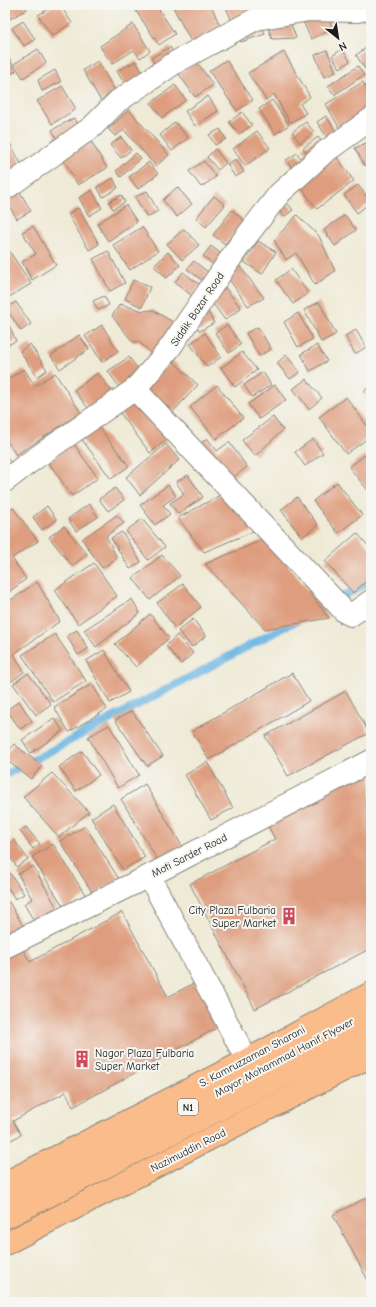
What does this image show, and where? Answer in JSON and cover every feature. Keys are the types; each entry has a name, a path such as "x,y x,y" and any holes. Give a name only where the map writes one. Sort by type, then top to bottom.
{"main road":[{"name":"S. Kamruzzaman Sharani","path":"5,1183 247,1060 371,993"},
{"name":"Mayor Mohammad Hanif Flyover","path":"5,1200 226,1088 371,1012"},
{"name":"Mayor Mohammad Hanif Flyover","path":"5,1218 371,1032"},
{"name":"Nazimuddin Road","path":"5,1244 371,1056"}],"street":[{"path":"5,189 92,127 118,101 176,62 256,19 309,10 357,11 371,8"},
{"name":"Siddik Bazar Road","path":"5,482 27,464 135,389 169,349 239,246 279,194 325,152 371,119"},
{"path":"135,389 345,612 351,615 371,602"},
{"name":"Moti Sarder Road","path":"5,946 149,876 371,761"},
{"path":"149,876 247,1060"}],"building":[{"path":"5,5 25,5 27,9 10,19 5,9"},
{"path":"55,5 60,5 72,23 52,36 38,15"},
{"path":"132,5 156,5 175,34 159,45"},
{"path":"172,5 211,5 226,40 198,55"},
{"path":"225,5 256,5 265,34 241,42"},
{"path":"267,5 284,5 296,38 272,39 262,9"},
{"path":"322,5 333,29 311,39 297,8"},
{"path":"23,21 35,39 24,46 12,28"},
{"path":"133,24 150,51 140,58 134,50 112,64 100,46"},
{"path":"370,45 371,65 365,69 356,55"},
{"path":"170,47 181,66 162,76 151,58"},
{"path":"38,49 46,63 23,78 14,64"},
{"path":"342,49 350,61 340,68 332,56"},
{"path":"327,50 336,72 324,77 315,55"},
{"path":"5,51 16,71 5,77"},
{"path":"284,52 310,97 300,104 306,113 290,123 274,94 266,100 248,73"},
{"path":"226,60 253,100 237,111 209,71"},
{"path":"98,61 116,93 101,101 83,70"},
{"path":"136,61 148,82 129,92 117,71"},
{"path":"197,62 213,85 195,97 179,74"},
{"path":"358,66 364,75 334,95 328,86"},
{"path":"55,70 61,82 42,91 38,80"},
{"path":"363,82 371,96 371,116 342,133 326,104"},
{"path":"175,85 186,100 162,118 151,103"},
{"path":"62,86 76,109 52,124 37,101"},
{"path":"208,96 218,111 195,126 185,111"},
{"path":"272,100 289,125 275,134 259,109"},
{"path":"129,110 169,155 156,166 124,130 115,136 108,129"},
{"path":"242,112 252,125 239,134 229,122"},
{"path":"326,116 339,136 330,142 317,122"},
{"path":"74,118 83,132 60,144 52,130"},
{"path":"175,122 188,138 172,151 160,135"},
{"path":"306,122 314,132 300,143 292,132"},
{"path":"220,129 226,139 215,145 209,135"},
{"path":"257,131 270,148 245,166 233,149"},
{"path":"6,136 24,169 7,177 5,173"},
{"path":"88,136 107,168 78,185 59,152"},
{"path":"121,137 131,150 121,158 110,145"},
{"path":"318,137 323,144 308,155 303,148"},
{"path":"368,142 371,148 371,163 365,166 355,148"},
{"path":"215,149 226,163 218,170 207,157"},
{"path":"333,152 354,181 317,209 296,181"},
{"path":"136,153 141,158 121,177 116,171"},
{"path":"297,153 302,160 292,168 286,160"},
{"path":"236,159 244,172 235,177 227,164"},
{"path":"204,161 216,177 201,187 189,171"},
{"path":"149,162 158,174 138,189 129,177"},
{"path":"113,178 118,188 103,197 97,187"},
{"path":"16,185 31,211 17,219 5,199"},
{"path":"358,185 371,202 357,213 344,195"},
{"path":"177,187 192,204 177,217 163,200"},
{"path":"92,190 102,208 89,216 79,198"},
{"path":"147,191 158,211 147,217 135,197"},
{"path":"121,195 125,202 113,209 109,202"},
{"path":"214,196 225,205 206,227 196,218"},
{"path":"285,200 293,210 284,217 276,207"},
{"path":"126,205 137,222 108,241 97,224"},
{"path":"78,208 99,244 89,250 68,214"},
{"path":"232,210 245,221 225,244 213,235"},
{"path":"297,215 319,236 335,271 315,285 296,253 286,260 274,240"},
{"path":"345,215 356,230 335,246 324,230"},
{"path":"33,226 56,265 32,280 22,262 36,254 22,232"},
{"path":"142,227 158,251 130,270 113,245"},
{"path":"184,229 199,245 182,260 167,244"},
{"path":"258,241 276,252 262,274 244,262"},
{"path":"211,246 225,257 216,267 203,256"},
{"path":"8,249 31,284 9,297 5,288 5,251"},
{"path":"108,251 125,283 110,291 93,259"},
{"path":"168,252 180,265 167,278 154,266"},
{"path":"194,261 209,273 203,281 187,269"},
{"path":"238,264 264,298 248,306 226,275"},
{"path":"291,269 308,293 293,304 276,280"},
{"path":"183,272 200,285 192,296 175,282"},
{"path":"133,280 150,287 142,307 125,299"},
{"path":"223,285 241,308 225,320 208,297"},
{"path":"104,296 109,305 98,310 93,301"},
{"path":"16,302 31,324 21,331 6,308"},
{"path":"319,302 336,334 321,342 304,310"},
{"path":"120,304 143,311 153,310 176,324 153,355 139,342 133,342 112,316"},
{"path":"205,307 214,323 200,331 194,324"},
{"path":"298,313 313,339 298,347 284,322"},
{"path":"5,316 16,341 5,346"},
{"path":"102,325 118,351 102,362 85,336"},
{"path":"227,325 241,344 229,353 215,333"},
{"path":"258,327 271,349 259,356 246,333"},
{"path":"356,330 366,347 355,354 345,336"},
{"path":"205,333 221,357 207,367 190,344"},
{"path":"79,335 89,349 60,369 51,356"},
{"path":"30,344 47,370 37,377 20,351"},
{"path":"317,345 327,361 310,371 301,354"},
{"path":"242,352 257,370 235,387 221,368"},
{"path":"286,355 300,372 290,379 277,363"},
{"path":"129,357 140,372 119,387 108,371"},
{"path":"172,360 198,385 170,415 144,390"},
{"path":"24,369 35,386 55,373 81,413 16,455 5,438 5,381"},
{"path":"263,372 271,385 252,397 244,385"},
{"path":"98,373 112,392 88,408 74,390"},
{"path":"306,379 322,398 309,409 293,389"},
{"path":"217,385 243,418 216,439 190,407"},
{"path":"275,385 286,400 259,419 248,404"},
{"path":"371,386 371,402 364,391"},
{"path":"133,397 167,440 150,453 117,409"},
{"path":"346,397 371,431 371,436 346,454 319,417"},
{"path":"273,417 283,430 255,456 242,440"},
{"path":"97,425 129,466 111,479 81,438"},
{"path":"207,438 217,451 229,442 247,467 227,482 199,445"},
{"path":"313,439 323,453 305,466 295,452"},
{"path":"73,443 98,478 72,496 48,462"},
{"path":"166,444 179,460 140,495 126,477"},
{"path":"5,455 13,466 5,471"},
{"path":"365,455 371,463 371,494 349,467"},
{"path":"188,475 203,497 178,514 170,503 184,494 176,482"},
{"path":"337,482 362,515 338,533 313,501"},
{"path":"168,485 176,496 163,505 170,514 155,525 140,505"},
{"path":"115,488 124,500 108,511 99,499"},
{"path":"224,493 254,531 204,552 178,518"},
{"path":"297,497 318,525 302,537 281,510"},
{"path":"89,504 98,517 76,531 68,519"},
{"path":"47,506 57,520 42,530 33,517"},
{"path":"13,508 38,541 12,558 26,579 5,595 5,514"},
{"path":"117,515 124,523 106,536 117,558 102,568 82,539"},
{"path":"142,519 165,547 148,560 126,531"},
{"path":"64,526 87,554 72,566 49,537"},
{"path":"122,532 141,562 130,569 111,538"},
{"path":"357,533 371,549 371,577 353,593 325,561"},
{"path":"267,538 329,618 265,629 205,564"},
{"path":"162,555 180,576 150,600 133,578"},
{"path":"94,563 117,596 78,624 55,590"},
{"path":"37,582 60,621 14,654 24,672 5,686 5,604"},
{"path":"183,584 201,607 175,628 157,603"},
{"path":"132,599 140,613 96,647 84,630"},
{"path":"150,614 169,638 136,667 115,644"},
{"path":"193,619 206,636 192,647 178,631"},
{"path":"77,630 88,649 78,655 67,636"},
{"path":"55,634 86,681 53,702 22,655"},
{"path":"177,635 193,653 181,664 166,646"},
{"path":"104,650 129,692 110,703 86,661"},
{"path":"28,673 51,704 36,715 13,684"},
{"path":"292,673 309,701 209,760 192,731"},
{"path":"92,684 107,709 69,732 54,707"},
{"path":"346,691 369,733 288,776 265,736"},
{"path":"19,701 32,721 20,729 7,710"},
{"path":"132,711 163,756 147,766 115,720"},
{"path":"54,718 63,731 31,753 22,740"},
{"path":"109,725 139,775 118,788 88,737"},
{"path":"14,744 42,766 31,779 5,759 5,756"},
{"path":"82,751 99,775 76,791 59,767"},
{"path":"207,762 233,808 211,820 185,775"},
{"name":"City Plaza Fulbaria Super Market","path":"371,767 371,948 255,1009 190,884 275,839 266,822"},
{"path":"52,773 89,812 59,837 23,797"},
{"path":"145,784 182,846 158,861 121,799"},
{"path":"113,804 145,857 123,870 91,818"},
{"path":"85,826 119,879 94,895 60,841"},
{"path":"26,827 40,844 33,849 20,831"},
{"path":"14,840 28,859 17,867 5,850 5,847"},
{"path":"53,844 86,896 65,909 32,857"},
{"path":"33,866 57,908 34,921 24,904 32,899 18,874"},
{"path":"10,873 24,894 15,899 7,886 5,887 5,876"},
{"path":"9,902 26,931 5,943 5,904"},
{"name":"Nagor Plaza Fulbaria Super Market","path":"122,912 168,997 196,982 220,1026 73,1107 66,1092 13,1121 21,1135 5,1143 5,952 20,944 30,962"},
{"path":"371,1195 371,1286 333,1215"}],"waterway":[{"path":"312,613 371,581"},
{"path":"5,775 298,620"}],"place":[{"name":"City Plaza Fulbaria Super Market","path":"289,916"},
{"name":"Nagor Plaza Fulbaria Super Market","path":"82,1059"}]}
